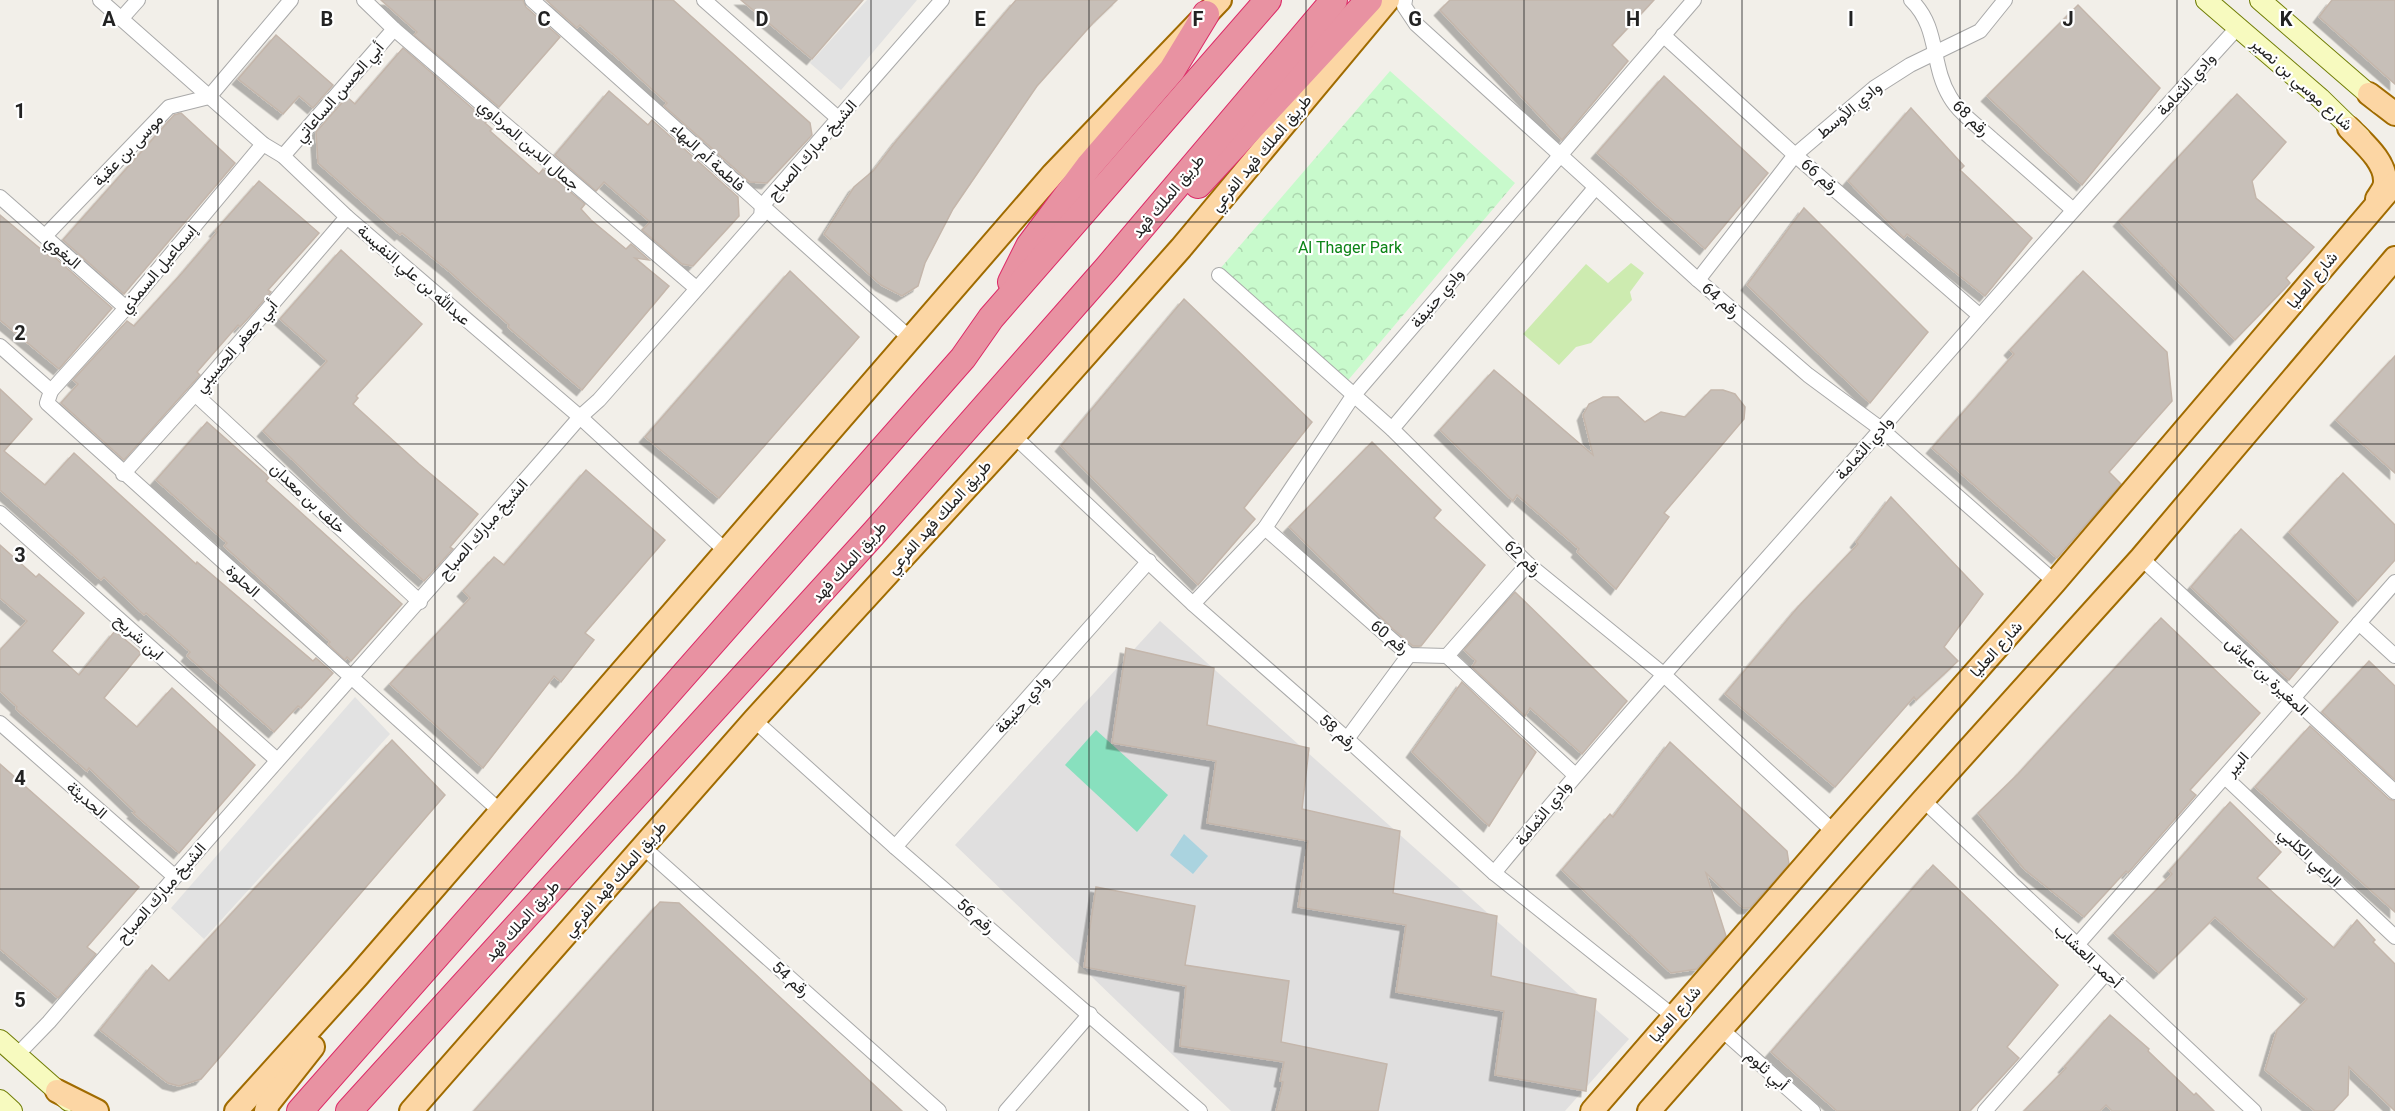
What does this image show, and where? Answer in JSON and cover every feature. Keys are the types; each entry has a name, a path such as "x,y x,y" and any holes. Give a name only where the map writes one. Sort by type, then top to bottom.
{"highway":[{"path":"300,1111 963,358 991,318 1268,0"},
{"name":"طريق الملك فهد","path":"349,1111 875,532 1107,268 1334,0"},
{"path":"1107,268 1171,215 1369,0"},
{"path":"991,318 1029,246 1089,166 1172,70 1213,7"}],"main road":[{"name":"طريق الملك فهد الفرعي","path":"483,1028 754,720 1014,436 1181,248 1388,0"},
{"path":"236,1111 357,977 1053,174 1213,7"},
{"path":"2369,94 2395,116"},
{"path":"2349,128 2379,162 2384,172 2385,184 2365,218"},
{"name":"شارع العليا","path":"1592,1111 2055,582 2395,183"},
{"path":"1648,1111 2141,558 2394,259"},
{"path":"218,1111 234,1100 357,977"},
{"path":"252,1111 357,977"},
{"path":"266,1111 268,1104 321,1036 357,977"},
{"path":"393,1111 441,1059 483,1028"},
{"path":"411,1111 483,1028"},
{"path":"57,1091 97,1111"}],"street":[{"name":"عبدالله بن علي النفيسة","path":"100,0 208,97 263,144 283,156 347,217 580,417 726,551"},
{"path":"121,19 138,0"},
{"path":"208,97 291,0"},
{"name":"جمال الدين المرداوي","path":"364,0 394,29 696,288"},
{"name":"فاطمة أم البهاء","path":"532,0 911,339"},
{"path":"704,0 839,119"},
{"name":"الشيخ مبارك الصباح","path":"17,1055 49,1022 174,876 420,602 580,417 599,400 761,216 762,206 942,0"},
{"name":"رقم 64","path":"1405,0 1404,6 1416,24 1558,155 1808,375 1881,429 2055,582"},
{"name":"وادي حنيفة","path":"1193,604 1265,528 1353,396 1558,155 1694,0"},
{"name":"رقم 68","path":"1911,0 1929,26 1944,86 1957,108 2073,209"},
{"name":"وادي الأوسط","path":"1698,280 1795,155 1874,88 1910,65 1980,31 2005,0"},
{"name":"شارع موسي بن نصير","path":"2206,0 2320,98 2395,171"},
{"path":"2264,1 2369,94"},
{"name":"وادي الثمامة","path":"1494,873 1663,674 2073,209 2238,27"},
{"name":"أبي الحسن الساعاتي","path":"283,156 394,29"},
{"name":"رقم 66","path":"1663,35 1795,155 1979,315"},
{"name":"موسى بن عقبة","path":"45,236 169,107 208,97"},
{"name":"إسماعيل السمذي","path":"51,391 126,308 263,144"},
{"path":"1392,429 1595,188"},
{"name":"البغوي","path":"0,196 126,308"},
{"name":"أبي جعفر الحسيني","path":"123,474 347,217"},
{"name":"رقم 62","path":"1219,275 1392,429 1528,564 1663,674 1834,832"},
{"name":"الحلوة","path":"0,346 51,391 47,403 123,474 500,811"},
{"name":"خلف بن معدان","path":"195,394 420,602"},
{"name":"رقم 58","path":"1014,436 1193,604 1347,739 1494,873 1673,1016"},
{"name":"ابن شريح","path":"0,513 277,760"},
{"name":"رقم 60","path":"1265,528 1409,655 1447,656"},
{"name":"المغيرة بن عياش","path":"2141,558 2395,792"},
{"name":"وادي حنيفة","path":"895,847 1149,561"},
{"path":"1528,564 1447,656 1575,775"},
{"name":"البير","path":"2077,945 2395,582"},
{"path":"2358,623 2395,656"},
{"path":"1347,739 1409,655"},
{"name":"رقم 56","path":"754,720 895,847 1200,1111"},
{"name":"الحديثة","path":"0,723 174,876"},
{"name":"الراعي الكلبي","path":"2226,777 2395,937"},
{"name":"أحمد العشاب","path":"1923,800 2254,1111"},
{"name":"رقم 54","path":"643,847 939,1111"},
{"path":"1985,1111 2106,973"},
{"path":"1006,1111 1090,1014"},
{"name":"أبي ثلوم","path":"1722,1029 1813,1111"},
{"path":"0,1040 80,1111"},
{"path":"0,1100 12,1111"}],"shaded area":[{"path":"867,0 917,0 841,90 810,63"},
{"path":"1160,621 1629,1039 1565,1111 1231,1111 955,845"},
{"path":"355,697 390,734 204,939 171,908"}],"green space":[{"name":"Al Thager Park","path":"1390,71 1515,183 1344,385 1219,270"},
{"path":"1631,263 1644,273 1630,292 1632,300 1591,343 1576,347 1559,365 1523,334 1586,264 1608,283"},
{"path":"1096,730 1168,795 1137,832 1065,765"}],"water":[{"path":"1184,834 1208,856 1193,874 1170,855"}],"building":[{"path":"381,0 523,0 526,7 560,37 499,107 414,35 417,32"},
{"path":"546,0 673,0 810,123 812,135 767,183 750,182 664,106 667,103 622,62 580,25 577,28"},
{"path":"741,0 863,0 812,59"},
{"path":"1016,0 1117,0 1093,23 1037,86 953,209 925,263 918,286 902,296 881,285 824,234 854,187 874,170"},
{"path":"1450,0 1654,0 1612,45 1628,61 1562,140 1440,10"},
{"path":"2332,0 2395,0 2395,84 2319,17"},
{"path":"2078,5 2160,88 2082,185 1987,96"},
{"path":"276,35 333,85 313,108 299,96 283,114 238,79"},
{"path":"403,48 487,121 485,123 492,129 490,131 539,174 543,169 585,204 581,209 591,220 626,249 631,244 649,260 635,258 669,286 582,390 508,327 509,325 450,272 402,233 400,235 318,163 316,132 347,97 355,104"},
{"path":"1664,76 1768,173 1705,249 1597,153"},
{"path":"609,91 648,125 652,120 738,197 739,216 693,266 682,264 642,230 650,222 604,182 596,191 555,155"},
{"path":"2237,94 2286,142 2252,181 2256,198 2314,247 2286,278 2290,283 2235,340 2119,221"},
{"path":"1911,108 1964,166 1960,170 2032,238 1985,296 1907,234 1904,238 1848,181"},
{"path":"181,113 235,163 124,294 63,240 174,115"},
{"path":"259,181 319,233 268,290 271,292 251,315 240,327 238,325 197,372 200,375 124,460 61,403 78,384 73,380 127,321 134,326 183,272"},
{"path":"1804,208 1928,332 1870,403 1747,285"},
{"path":"0,215 49,256 51,254 112,308 59,369 0,320"},
{"path":"341,250 422,324 356,396 358,398 353,404 478,514 450,547 453,549 424,581 361,526 263,431 327,361 280,319"},
{"path":"790,271 859,337 719,498 645,437"},
{"path":"2083,271 2167,352 2172,401 2109,472 2121,484 2057,558 1932,448 2014,354 2010,350"},
{"path":"1184,299 1312,422 1244,508 1255,519 1198,585 1061,446"},
{"path":"2395,356 2395,473 2336,420"},
{"path":"1494,370 1593,455 1583,415 1589,404 1603,397 1618,397 1645,422 1661,412 1685,417 1711,390 1723,390 1735,394 1745,407 1744,419 1664,513 1669,517 1616,589 1577,552 1579,549 1517,495 1513,501 1440,430"},
{"path":"0,389 32,419 4,451 45,485 74,453 196,564 197,562 313,661 316,658 333,673 301,708 298,706 274,732 187,656 190,652 146,613 144,615 104,577 101,580 0,490"},
{"path":"207,422 269,477 266,481 402,604 351,661 347,657 345,660 328,644 330,642 224,546 227,543 156,480"},
{"path":"1372,442 1441,510 1434,518 1485,565 1421,646 1413,646 1393,629 1289,527"},
{"path":"586,470 665,540 585,633 594,640 561,682 554,676 483,768 390,684 470,598 463,591 494,557 504,565"},
{"path":"2343,473 2395,525 2395,560 2358,601 2289,532"},
{"path":"1891,497 1983,594 1944,647 1958,661 1916,700 1914,697 1835,787 1725,694 1798,607 1858,544 1856,542"},
{"path":"2241,529 2338,622 2289,680 2191,587"},
{"path":"0,545 36,577 39,574 84,613 52,651 79,675 115,631 141,653 104,698 137,727 172,688 255,765 179,853 133,813 135,812 89,768 87,771 16,709 17,707 0,691 0,650 27,621 0,598"},
{"path":"1515,592 1627,701 1582,754 1530,708 1525,716 1472,667 1476,661 1464,650"},
{"path":"2161,618 2260,713 2190,790 2196,795 2128,873 2126,871 2084,917 2024,869 1978,813 2018,774"},
{"path":"1126,648 1214,668 1207,725 1309,748 1302,809 1400,831 1393,893 1497,916 1491,976 1596,999 1586,1091 1495,1075 1504,1011 1396,992 1406,925 1298,907 1308,841 1207,823 1216,761 1112,743"},
{"path":"2369,661 2395,686 2395,780 2322,712"},
{"path":"1462,682 1536,752 1489,826 1412,752"},
{"path":"2310,726 2389,799 2395,801 2395,912 2255,787"},
{"path":"392,740 445,795 201,1079 179,1086 168,1083 100,1030 152,965 169,981"},
{"path":"1670,742 1787,851 1789,864 1750,908 1743,908 1706,873 1726,936 1697,969 1671,973 1562,870 1610,814 1613,817"},
{"path":"0,764 139,887 87,947 96,954 58,998 0,949"},
{"path":"2230,802 2281,852 2257,878 2334,948 2357,920 2375,940 2373,942 2395,964 2395,1111 2349,1067 2348,1095 2333,1111 2315,1111 2265,1070 2277,1030 2307,999 2215,917 2159,973 2114,933 2172,874 2169,871"},
{"path":"1933,865 2058,985 2007,1047 2019,1058 1970,1111 1837,1111 1771,1052"},
{"path":"1096,887 1195,906 1185,965 1289,981 1281,1042 1387,1064 1378,1111 1276,1111 1283,1082 1280,1081 1284,1062 1180,1046 1186,986 1084,967"},
{"path":"660,902 679,903 902,1111 474,1111"},
{"path":"2110,1015 2149,1049 2148,1051 2194,1095 2196,1093 2214,1111 2112,1111 2106,1105 2100,1111 2024,1111 2066,1068 2064,1067"}]}
